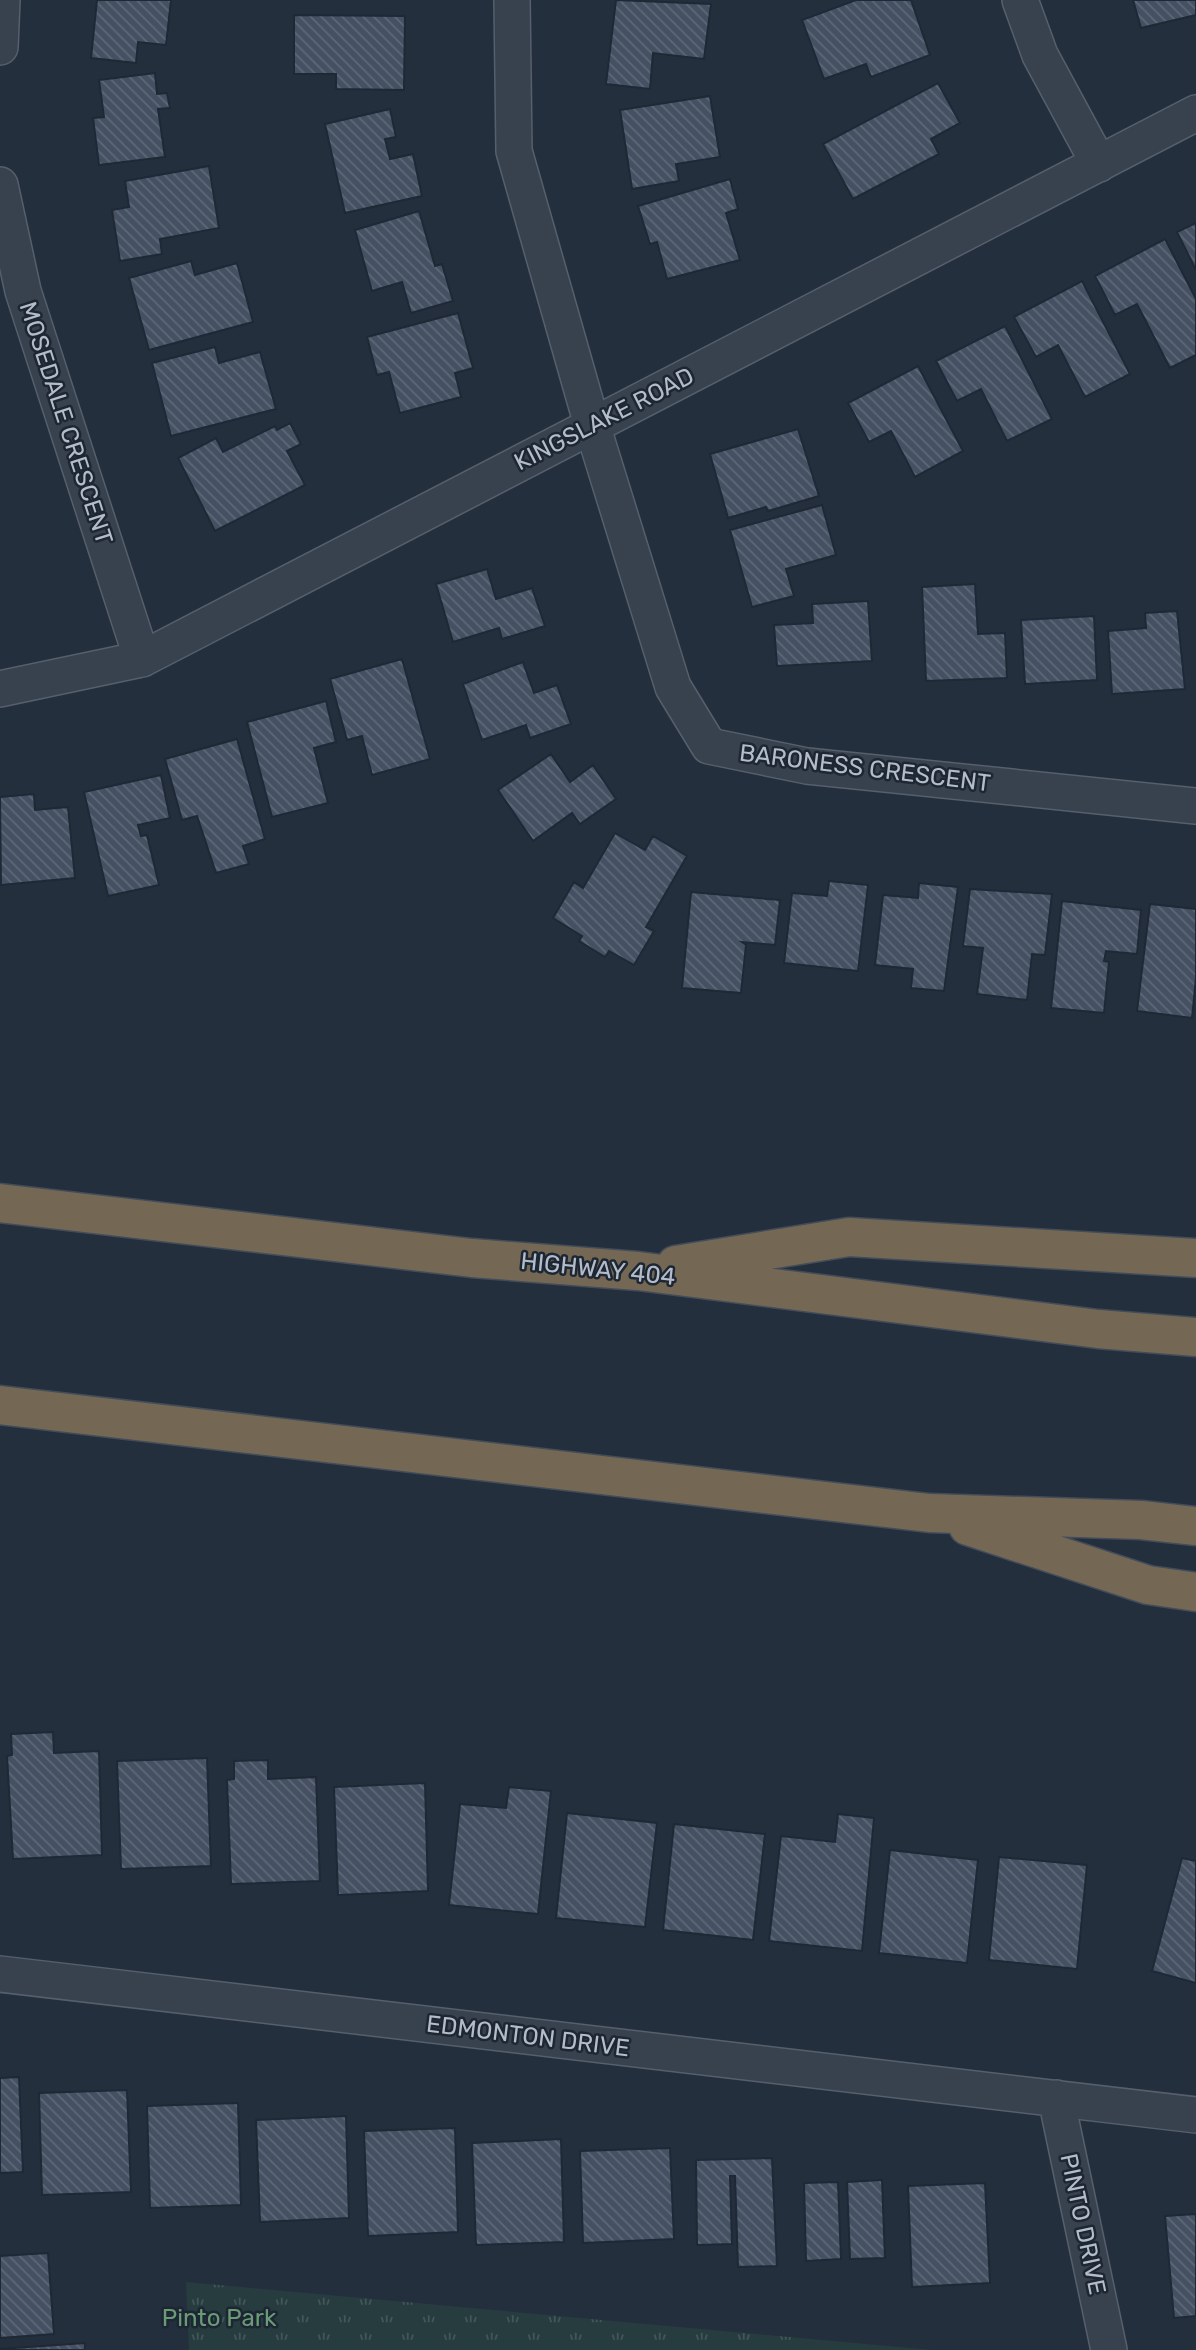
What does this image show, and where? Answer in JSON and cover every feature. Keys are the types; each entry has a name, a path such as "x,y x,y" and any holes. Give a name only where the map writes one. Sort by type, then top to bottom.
{"highway":[{"name":"HIGHWAY 404","path":"0,1203 472,1258 638,1271 1033,1321 1196,1338"},
{"path":"638,1271 849,1237 1196,1258"},
{"path":"0,1405 929,1513 1141,1520 1196,1526"},
{"path":"929,1513 1124,1577 1196,1592"}],"street":[{"path":"0,47 2,0"},
{"name":"BARONESS CRESCENT","path":"512,0 514,151 592,425 673,687 709,746 807,766 1196,806"},
{"path":"1020,0 1040,55 1099,164"},
{"name":"KINGSLAKE ROAD","path":"0,688 142,659 1196,113"},
{"name":"MOSEDALE CRESCENT","path":"0,185 23,291 142,659"},
{"name":"EDMONTON DRIVE","path":"0,1974 1196,2115"},
{"name":"PINTO DRIVE","path":"1056,2098 1109,2350"}],"green space":[{"name":"Pinto Park","path":"186,2282 931,2350 189,2350"}],"building":[{"path":"97,0 171,0 166,45 138,42 136,63 91,58"},
{"path":"616,0 711,4 704,59 653,53 650,89 606,84"},
{"path":"856,0 911,0 930,55 871,77 866,64 824,79 802,20"},
{"path":"1133,0 1196,0 1196,15 1141,28"},
{"path":"294,15 405,16 404,90 336,89 336,74 294,74"},
{"path":"155,73 157,94 167,93 170,108 158,109 165,157 99,165 93,118 104,117 99,80"},
{"path":"938,83 960,123 931,139 939,154 853,199 823,144"},
{"path":"710,96 720,157 676,164 679,181 632,189 620,110"},
{"path":"390,109 396,137 385,139 390,159 413,154 422,196 345,213 325,124"},
{"path":"209,166 219,228 160,239 162,254 120,261 112,210 129,207 125,181"},
{"path":"730,179 738,209 726,213 740,260 667,279 657,242 650,244 638,206"},
{"path":"419,211 435,266 442,264 453,301 411,313 402,282 372,291 355,230"},
{"path":"1196,223 1196,270 1177,232"},
{"path":"1165,239 1196,299 1196,355 1170,368 1137,304 1115,315 1095,276"},
{"path":"191,261 195,275 237,263 253,322 149,350 129,278"},
{"path":"1082,281 1130,374 1085,397 1058,345 1036,357 1014,317"},
{"path":"458,313 473,368 455,373 461,397 400,413 389,372 377,375 367,337"},
{"path":"1005,326 1052,419 1007,441 981,389 957,401 936,361"},
{"path":"215,347 219,363 260,352 276,409 171,436 152,363"},
{"path":"918,366 963,451 915,477 891,431 869,442 848,403"},
{"path":"290,423 301,444 287,451 305,485 215,531 178,458 216,438 223,452 275,426 277,430"},
{"path":"798,429 819,496 768,511 766,507 728,518 710,454"},
{"path":"822,505 836,555 786,569 794,596 752,607 730,530"},
{"path":"487,569 496,599 532,588 545,626 502,639 499,628 453,642 436,584"},
{"path":"975,584 978,634 1005,633 1007,678 926,681 922,587"},
{"path":"868,601 872,661 777,666 774,625 813,623 812,604"},
{"path":"1177,611 1185,689 1112,694 1108,631 1146,628 1145,613"},
{"path":"1094,616 1097,680 1025,684 1021,620"},
{"path":"402,659 430,759 372,775 362,736 347,740 330,679"},
{"path":"523,662 534,693 557,685 571,724 530,738 526,725 482,740 463,684"},
{"path":"326,701 336,742 314,748 328,803 272,817 247,722"},
{"path":"237,739 265,839 243,846 249,864 216,873 197,816 182,820 165,759"},
{"path":"551,754 570,782 593,765 616,799 580,824 572,813 533,841 498,790"},
{"path":"161,775 170,818 138,825 141,836 147,835 159,885 108,896 84,792"},
{"path":"34,794 35,810 68,807 75,878 1,885 0,797"},
{"path":"615,833 645,850 653,836 687,856 646,927 654,931 634,965 609,951 605,957 579,941 582,936 553,918 574,882 583,888"},
{"path":"829,881 868,885 858,971 784,963 792,893 827,896"},
{"path":"919,883 958,887 944,991 911,988 913,969 875,965 883,895 918,898"},
{"path":"970,889 1052,894 1045,955 1032,954 1027,1000 977,994 983,948 963,946"},
{"path":"691,892 780,900 775,945 742,942 746,945 741,993 682,988"},
{"path":"1062,901 1141,910 1137,954 1106,951 1104,961 1109,962 1104,1013 1051,1008"},
{"path":"1150,904 1196,909 1196,978 1192,1018 1137,1011"},
{"path":"53,1732 54,1753 99,1751 102,1855 13,1859 7,1756 12,1755 11,1734"},
{"path":"207,1758 211,1866 121,1869 117,1761"},
{"path":"268,1760 268,1779 316,1777 320,1881 231,1884 227,1780 234,1779 234,1761"},
{"path":"425,1783 428,1891 338,1895 334,1787"},
{"path":"509,1787 551,1791 538,1914 449,1905 460,1804 506,1808"},
{"path":"567,1813 657,1823 645,1927 556,1918"},
{"path":"838,1814 874,1818 862,1951 769,1941 781,1836 835,1842"},
{"path":"674,1824 765,1834 753,1940 663,1930"},
{"path":"890,1850 978,1860 967,1963 879,1953"},
{"path":"999,1857 1087,1865 1077,1969 989,1960"},
{"path":"1182,1858 1196,1861 1196,1983 1152,1971"},
{"path":"19,2077 23,2172 0,2173 0,2078"},
{"path":"127,2090 131,2192 42,2195 39,2093"},
{"path":"238,2103 241,2205 150,2208 147,2106"},
{"path":"346,2116 349,2218 260,2222 256,2120"},
{"path":"455,2128 458,2232 368,2236 364,2131"},
{"path":"561,2139 564,2242 476,2245 472,2143"},
{"path":"670,2148 674,2239 583,2243 580,2151"},
{"path":"772,2158 777,2266 738,2267 735,2176 730,2176 732,2244 697,2245 696,2160"},
{"path":"882,2180 885,2258 850,2259 847,2182"},
{"path":"838,2182 841,2259 806,2261 804,2183"},
{"path":"985,2183 990,2283 912,2287 908,2186"},
{"path":"1196,2214 1196,2316 1174,2318 1165,2216"},
{"path":"48,2253 54,2334 0,2338 0,2256"},
{"path":"85,2343 85,2350 0,2350 0,2349"}]}
